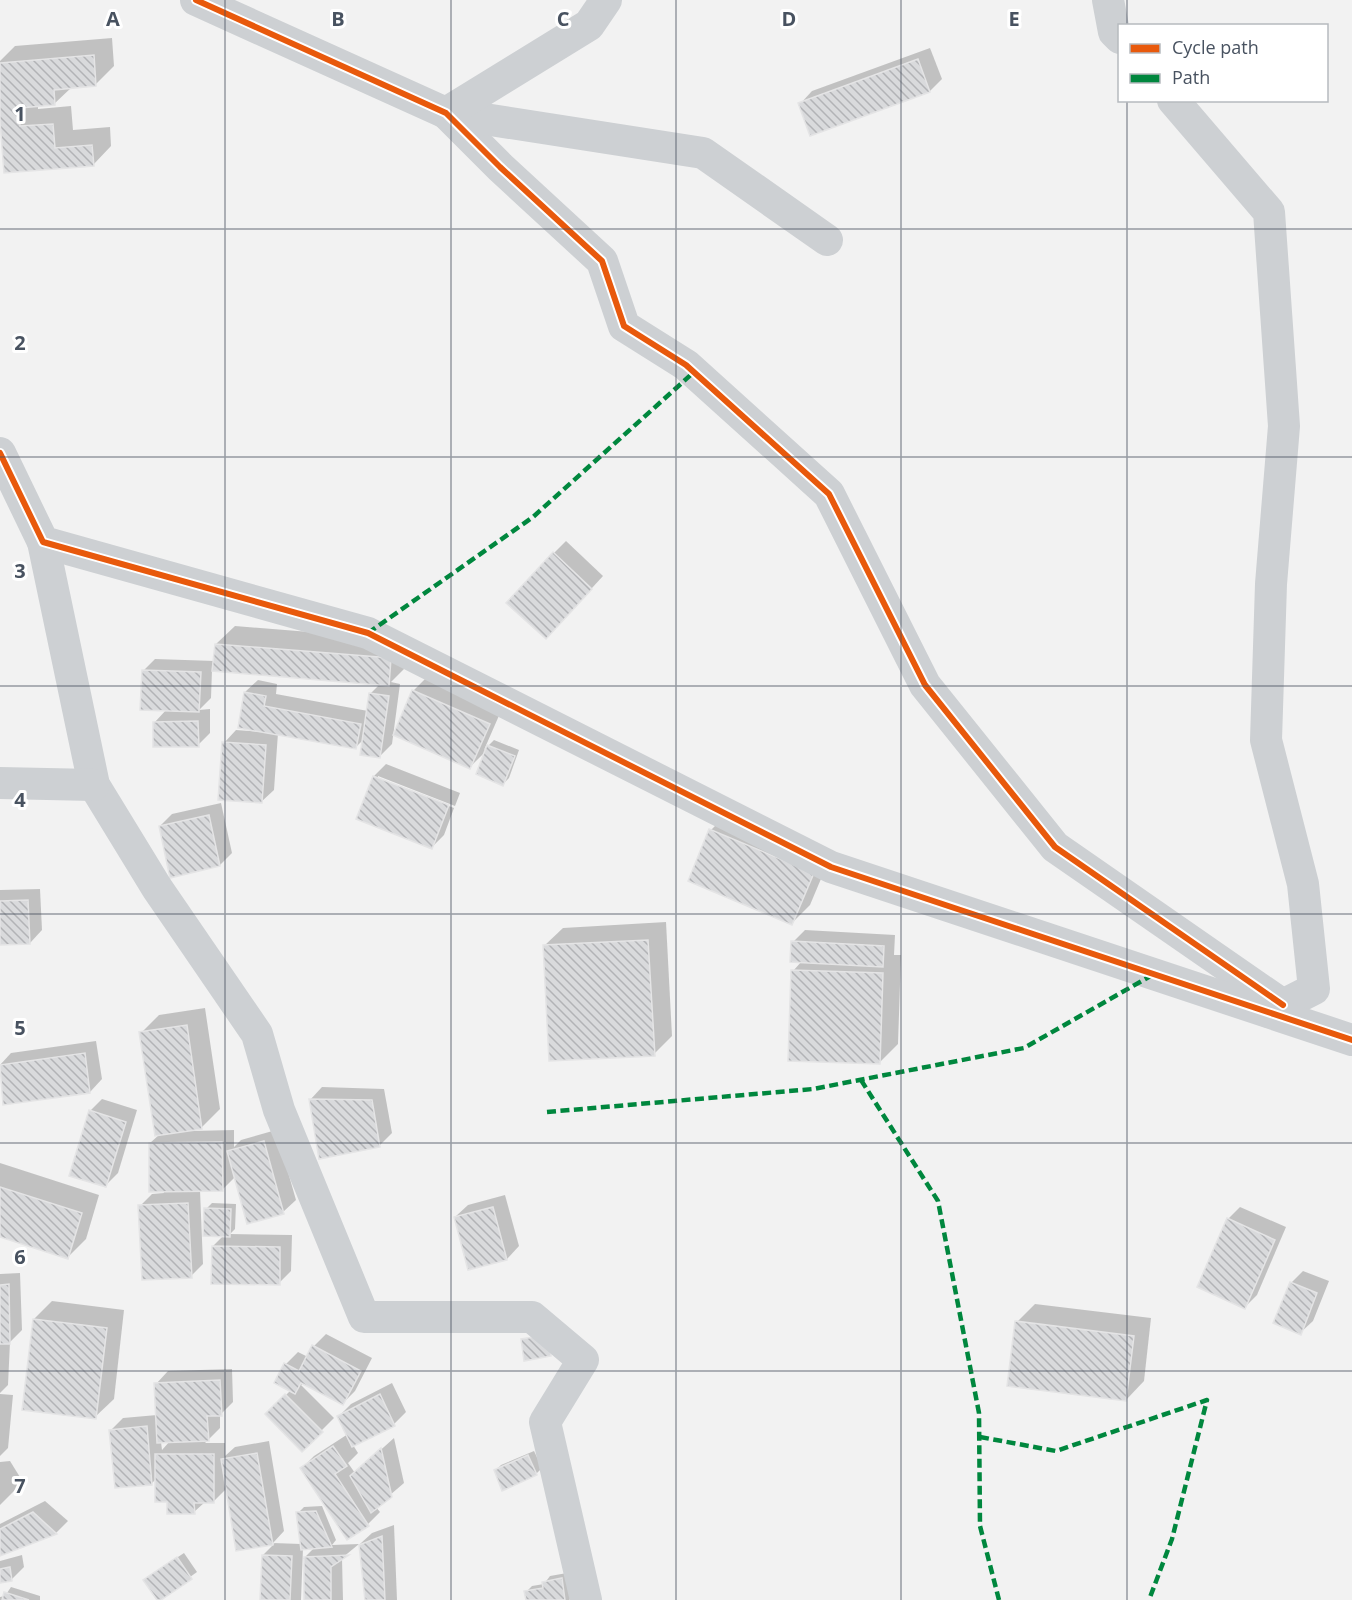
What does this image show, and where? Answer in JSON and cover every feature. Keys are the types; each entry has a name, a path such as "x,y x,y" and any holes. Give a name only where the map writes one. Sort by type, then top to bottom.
{"street":[{"path":"196,0 446,113 703,153 827,240"},
{"path":"446,113 589,25 606,0"},
{"path":"1108,0 1114,32 1118,37"},
{"path":"1175,102 1269,212 1284,426 1271,584 1266,740 1303,884 1314,989 1276,1009"},
{"path":"446,113 500,167 602,261 624,326 686,365 829,494 925,685 1055,847 1276,1009"},
{"path":"0,453 43,542 94,785 157,888 257,1035 279,1110 363,1317 532,1317 583,1360 544,1422 586,1600"},
{"path":"43,542 368,633 831,867 1276,1009 1352,1040"},
{"path":"0,783 94,785"}],"building":[{"path":"94,55 96,86 54,90 55,105 19,108 20,126 53,124 55,148 92,145 94,166 4,173 0,121 0,63"},
{"path":"918,59 930,92 810,136 798,103"},
{"path":"553,552 592,589 546,639 506,603"},
{"path":"215,644 391,658 389,686 212,671"},
{"path":"142,670 201,672 199,712 140,710"},
{"path":"412,690 490,724 470,769 393,735"},
{"path":"244,692 266,696 264,706 361,724 356,749 238,728"},
{"path":"369,693 389,696 380,758 360,755"},
{"path":"198,721 199,747 153,747 153,722"},
{"path":"222,742 266,745 262,803 218,800"},
{"path":"487,745 515,756 503,786 476,774"},
{"path":"373,776 449,805 432,849 356,819"},
{"path":"209,815 220,866 170,878 159,826"},
{"path":"709,829 814,873 792,925 688,881"},
{"path":"28,900 30,944 0,945 0,901"},
{"path":"648,940 655,1056 549,1061 543,945"},
{"path":"791,941 884,946 883,967 790,962"},
{"path":"791,970 883,973 880,1064 788,1061"},
{"path":"187,1025 202,1129 155,1136 139,1032"},
{"path":"85,1053 90,1093 3,1105 0,1065"},
{"path":"309,1099 372,1100 380,1147 319,1159"},
{"path":"89,1110 126,1122 106,1187 69,1176"},
{"path":"264,1141 284,1214 247,1224 227,1151"},
{"path":"222,1142 223,1191 149,1192 149,1143"},
{"path":"0,1187 82,1213 68,1259 0,1237"},
{"path":"188,1203 192,1278 142,1280 138,1205"},
{"path":"493,1207 507,1260 468,1270 454,1217"},
{"path":"204,1208 231,1209 230,1237 203,1236"},
{"path":"1227,1218 1275,1240 1245,1309 1197,1287"},
{"path":"212,1246 280,1247 280,1285 211,1284"},
{"path":"1290,1282 1317,1293 1301,1335 1273,1323"},
{"path":"9,1284 10,1344 0,1344 0,1285"},
{"path":"33,1319 107,1328 96,1419 22,1410"},
{"path":"1015,1321 1134,1336 1126,1401 1007,1386"},
{"path":"548,1335 551,1356 524,1361 521,1339"},
{"path":"312,1345 361,1371 343,1405 301,1383 295,1394 274,1383 284,1363 299,1371"},
{"path":"220,1380 222,1416 207,1416 209,1441 157,1443 154,1383"},
{"path":"285,1394 323,1432 302,1452 265,1414"},
{"path":"380,1394 395,1426 352,1447 337,1416"},
{"path":"147,1426 152,1485 115,1488 109,1430"},
{"path":"333,1446 347,1466 335,1474 369,1526 347,1540 300,1468"},
{"path":"381,1448 392,1497 371,1513 350,1476"},
{"path":"257,1453 273,1545 236,1551 221,1459"},
{"path":"155,1454 214,1454 214,1503 194,1503 195,1514 167,1514 167,1502 155,1502"},
{"path":"528,1455 537,1475 502,1491 494,1470"},
{"path":"316,1511 332,1547 301,1550 296,1512"},
{"path":"33,1512 57,1534 0,1556 0,1529"},
{"path":"382,1536 385,1600 365,1600 359,1545"},
{"path":"262,1555 292,1556 290,1600 260,1600"},
{"path":"349,1555 331,1567 331,1600 304,1600 304,1557"},
{"path":"177,1557 192,1579 161,1600 157,1600 143,1580"},
{"path":"10,1567 12,1581 0,1583 0,1569"},
{"path":"562,1578 565,1600 526,1600 524,1591 543,1588 542,1582"},
{"path":"4,1592 29,1600 2,1600"}],"marked path":[{"path":"368,633 533,517 694,372"},
{"path":"547,1112 813,1089 1024,1048 1154,974"},
{"path":"861,1080 938,1201 979,1413 980,1526 999,1600"},
{"path":"980,1437 1056,1451 1207,1400 1172,1539 1149,1600"}],"cycle path":[{"path":"196,0 446,113 500,167 602,261 624,326 686,365 829,494 925,685 1055,847 1283,1005"},
{"path":"0,453 43,542 368,633 831,867 1352,1040"}]}
